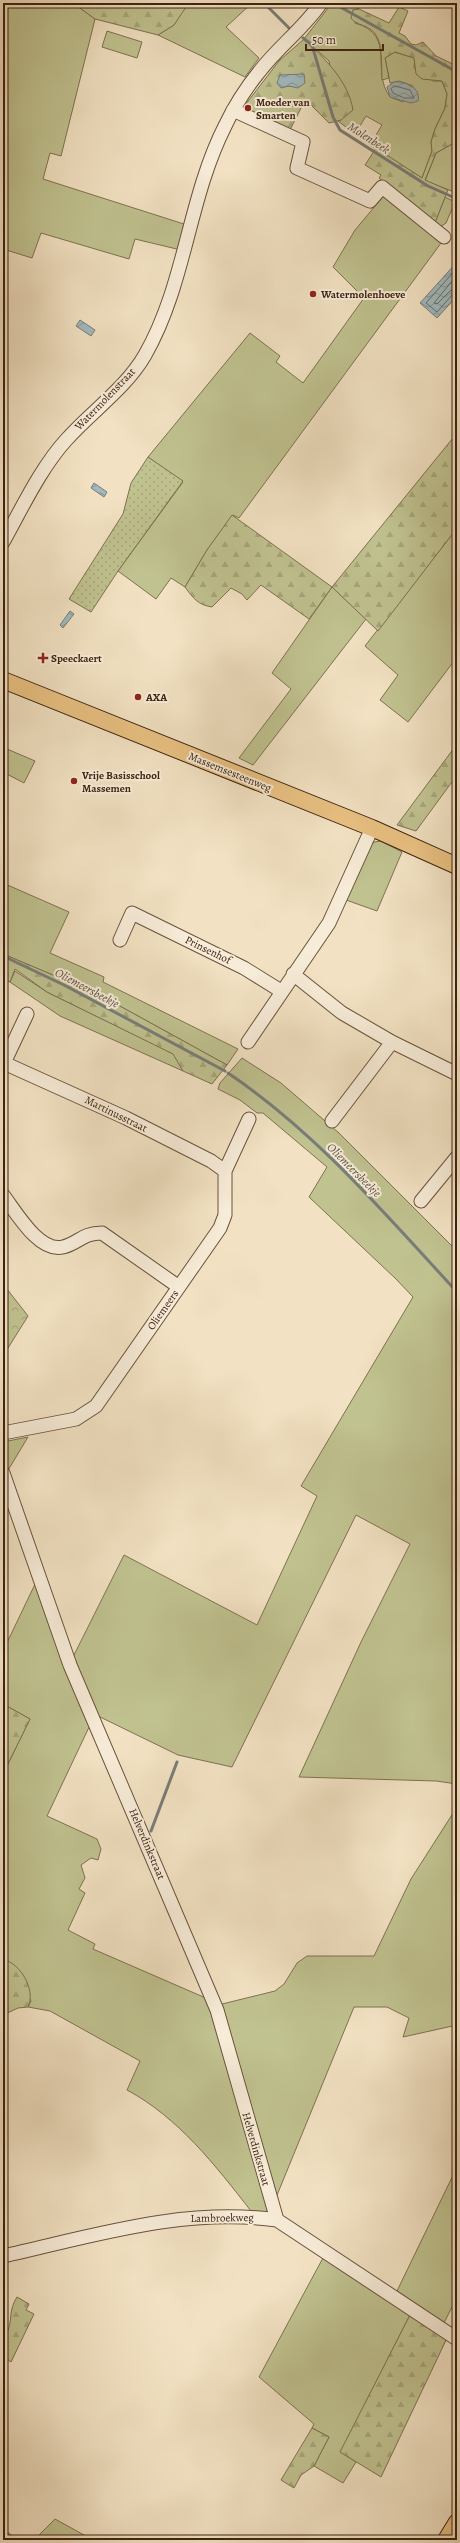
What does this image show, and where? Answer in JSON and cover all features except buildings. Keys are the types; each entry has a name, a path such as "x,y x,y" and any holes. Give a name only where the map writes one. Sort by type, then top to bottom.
{"main road":[{"name":"Massemsesteenweg","path":"3,680 372,828 457,866"},
{"path":"446,2540 457,2522"}],"street":[{"name":"Watermolenstraat","path":"3,542 53,457 66,440 137,368 161,324 177,280 204,176 233,110 259,71 301,28 321,3"},
{"path":"233,110 302,142 297,168 370,201 382,187 444,237"},
{"path":"248,1042 281,991 329,923 372,828"},
{"name":"Prinsenhof","path":"120,940 132,913 244,968 281,991"},
{"path":"293,974 342,1013 392,1042 457,1074"},
{"name":"Martinusstraat","path":"27,1014 4,1064 133,1122 211,1161 225,1171"},
{"path":"332,1121 392,1042"},
{"name":"Oliemeers","path":"3,1433 76,1419 96,1406 220,1228 225,1215 225,1171 249,1119"},
{"path":"421,1201 457,1157"},
{"path":"3,1195 39,1242 51,1248 63,1247 89,1233 102,1233 179,1287"},
{"name":"Helverdinkstraat","path":"3,1473 70,1665 217,2010 277,2220"},
{"name":"Lambroekweg","path":"3,2256 138,2225 177,2219 245,2216 277,2220 457,2339"}],"green space":[{"path":"3,3 73,3 95,19 61,156 50,153 43,179 187,225 181,250 135,239 129,259 41,233 32,258 3,249"},
{"path":"73,3 186,3 186,7 174,25 158,35 95,19"},
{"path":"186,3 252,3 226,27 259,58 245,77 158,35 174,25"},
{"path":"332,3 348,3 359,9 353,10 355,23 368,29 375,36 381,54 384,87 390,97 403,102 413,86 399,81 390,83 385,58 394,52 415,58 414,68 433,81 442,81 447,94 445,108 435,129 431,142 432,151 422,178 370,145 382,125 366,116 355,134 338,121 341,120 329,61 304,39"},
{"path":"399,7 408,11 399,33 405,36 411,44 416,45 423,42 436,56 457,66 457,138 452,144 436,153 425,180 448,190 434,225 379,178 381,175 365,165 376,148 422,178 432,151 431,142 435,129 445,108 447,94 442,81 422,79 416,74 414,58 395,52 385,58 389,78 382,80 381,52 378,38 370,29 355,22 351,18 353,10 359,9 389,23"},
{"path":"107,31 142,42 137,58 102,47"},
{"path":"304,39 327,62 341,79 353,110 341,120 329,123 311,105 304,102 290,130 242,109 279,61"},
{"path":"457,138 457,193 425,181 436,153 452,144"},
{"path":"386,193 444,239 239,518 233,515 207,550 185,587 171,578 156,599 118,571 183,482 148,457 250,333 280,356 276,362 303,383 364,298 333,267 355,230"},
{"path":"445,197 455,202 446,223 440,227 434,225"},
{"path":"457,433 457,528 378,631 332,587"},
{"path":"148,457 183,481 118,571 91,612 69,599 123,514 131,483"},
{"path":"232,515 332,587 309,619 261,585 247,600 242,594 231,588 212,607 203,605 196,600 185,587 207,550"},
{"path":"457,528 457,657 408,722 380,700 398,675 365,646"},
{"path":"332,587 366,619 253,765 239,758 291,689 272,673"},
{"path":"457,744 457,775 416,831 397,825"},
{"path":"7,749 35,761 24,783 3,772 3,751"},
{"path":"381,841 402,852 377,911 346,900 367,851 374,842"},
{"path":"3,883 69,912 50,953 104,977 103,982 238,1049 227,1065 98,994 3,954"},
{"path":"3,954 98,994 227,1065 212,1084 183,1071 173,1054 47,992 15,969 10,982 3,979"},
{"path":"15,971 47,992 174,1054 183,1071 60,1016 10,982"},
{"path":"242,1058 281,1083 339,1133 457,1251 457,1784 436,1781 299,1777 361,1642 410,1544 356,1515 232,1767 178,1755 96,1715 72,1659 124,1555 257,1625 317,1496 301,1486 413,1297 309,1197 327,1167 263,1113 257,1113 240,1100 218,1089 220,1083"},
{"path":"3,1284 28,1316 3,1356"},
{"path":"28,1437 7,1472 3,1460 3,1442"},
{"path":"37,1580 91,1723 47,1816 97,1839 101,1849 98,1860 91,1858 81,1865 85,1878 79,1889 85,1893 68,1930 95,1944 93,1949 208,1999 268,2210 266,2214 251,2211 210,2160 180,2128 146,2101 127,2090 140,2061 50,2011 28,2007 31,2001 6,1959 3,1959 3,1774 30,1719 3,1704 3,1651"},
{"path":"3,1704 30,1719 3,1774"},
{"path":"457,1807 457,2025 403,2037 409,2018 387,2007 354,2007 275,2200 218,2005 275,1991 284,1984 297,1963 307,1956 374,1956 411,1879"},
{"path":"3,1959 16,1966 25,1978 30,1993 30,2000 28,2007 18,2008 3,2015"},
{"path":"457,2167 457,2297 444,2323 397,2291"},
{"path":"324,2256 411,2313 341,2452 356,2462 343,2483 314,2466 329,2437 312,2428 314,2424 259,2377"},
{"path":"17,2297 29,2304 26,2310 34,2314 11,2362 3,2356 3,2332 7,2332 9,2328 12,2307"},
{"path":"411,2313 448,2336 381,2477 340,2452"},
{"path":"312,2428 329,2437 314,2466 301,2475 294,2488 281,2480"},
{"path":"55,2519 93,2540 34,2540"},
{"path":"3,2528 17,2540 3,2540"}],"water":[{"path":"304,74 305,83 298,88 289,86 281,88 277,83 280,75"},
{"path":"394,82 407,84 415,89 418,96 418,101 411,103 390,97 387,87"},
{"path":"457,262 457,296 437,318 420,303"},
{"path":"80,320 95,330 91,336 76,326"},
{"path":"94,483 107,492 104,497 91,488"},
{"path":"70,611 74,614 63,628 60,625"}],"waterway":[{"name":"Molenbeek","path":"264,3 289,28"},
{"path":"342,8 457,72"},
{"name":"Molenbeek","path":"303,38 312,45 333,117 340,130 428,186 455,198"},
{"name":"Oliemeersbeekje","path":"3,956 64,985 225,1071"},
{"name":"Oliemeersbeekje","path":"228,1073 291,1121 320,1148 377,1204 457,1292"},
{"path":"151,1831 177,1762"}],"place":[{"name":"Moeder van Smarten","path":"248,108"},
{"name":"Watermolenhoeve","path":"313,294"},
{"name":"Speeckaert","path":"43,658"},
{"name":"AXA","path":"138,697"},
{"name":"Vrije Basisschool Massemen","path":"74,781"}]}
